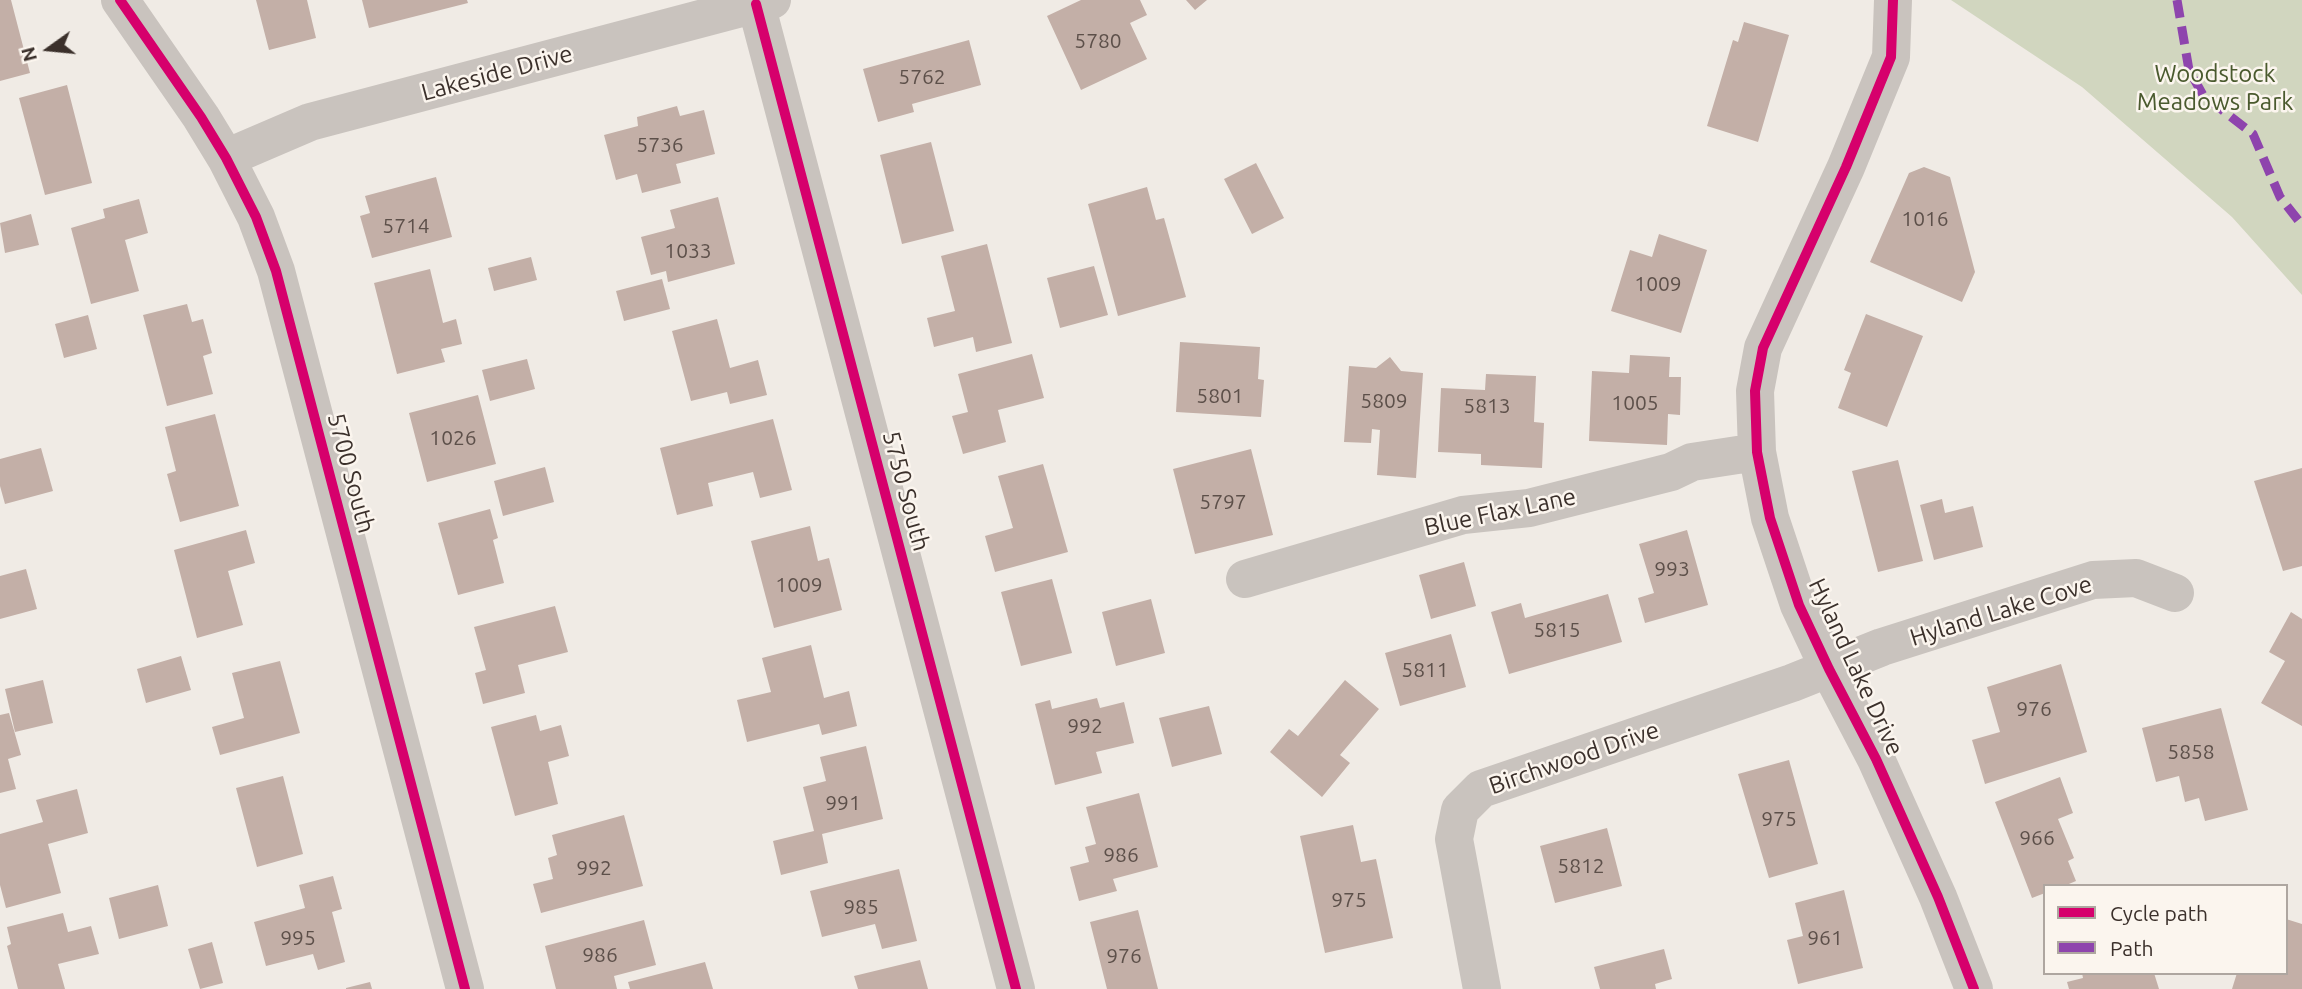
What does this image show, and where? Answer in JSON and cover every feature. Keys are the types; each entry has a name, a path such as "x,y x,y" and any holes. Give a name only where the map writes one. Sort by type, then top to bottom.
{"street":[{"name":"5700 South","path":"120,0 226,158 256,217 276,271 465,989"},
{"name":"Hyland Lake Drive","path":"1893,0 1891,57 1846,167 1763,348 1755,391 1757,453 1770,518 1799,604 1888,785 1938,897 1974,989"},
{"name":"Lakeside Drive","path":"226,158 310,122 764,2"},
{"name":"5750 South","path":"764,2 1016,989"},
{"name":"Blue Flax Lane","path":"1245,579 1463,515 1529,508 1671,472 1692,462 1757,453"},
{"name":"Hyland Lake Cove","path":"1829,669 1882,647 2093,580 2136,578 2175,593"},
{"name":"Birchwood Drive","path":"1482,989 1454,839 1461,810 1469,797 1517,774 1652,731 1829,669"}],"green space":[{"name":"Woodstock Meadows Park","path":"1951,0 2302,0 2302,295 2232,217 2082,87"}],"building":[{"path":"0,0 11,0 30,73 0,81"},
{"path":"256,0 307,0 316,38 269,50"},
{"path":"362,0 467,0 468,3 369,28"},
{"path":"1081,0 1140,0 1147,15 1130,23 1147,59 1081,90 1047,16"},
{"path":"1186,0 1207,0 1195,10"},
{"path":"1744,22 1789,35 1758,142 1707,126 1733,40 1738,42"},
{"path":"969,40 981,85 912,104 914,112 878,122 863,69"},
{"path":"67,85 92,183 45,195 19,98"},
{"path":"677,106 680,116 704,110 715,154 676,164 681,183 642,193 637,174 616,180 604,135 638,126 637,117"},
{"path":"931,142 954,231 902,244 880,155"},
{"path":"1256,163 1284,218 1252,234 1224,179"},
{"path":"1924,167 1950,177 1975,272 1962,302 1870,262 1909,173"},
{"path":"436,177 452,237 372,258 360,216 370,213 365,196"},
{"path":"1147,187 1156,220 1164,218 1186,297 1118,316 1088,204"},
{"path":"718,197 735,264 668,282 666,271 651,275 641,237 675,228 670,210"},
{"path":"139,199 148,233 125,240 139,291 91,304 71,228 105,218 103,209"},
{"path":"31,214 39,245 5,253 0,223"},
{"path":"1659,234 1707,250 1681,333 1611,311 1630,250 1652,257"},
{"path":"987,244 1012,343 976,352 973,337 934,347 927,318 955,311 941,256"},
{"path":"531,257 537,280 494,291 488,268"},
{"path":"1094,266 1108,315 1060,328 1047,278"},
{"path":"430,269 443,323 456,319 462,344 441,349 445,362 397,374 374,283"},
{"path":"662,279 670,309 624,321 616,291"},
{"path":"187,304 192,322 203,319 212,353 203,356 213,394 167,406 143,315"},
{"path":"1866,314 1923,336 1887,427 1838,408 1851,373 1844,370"},
{"path":"88,315 97,349 64,358 55,324"},
{"path":"717,319 730,368 758,360 767,395 730,404 727,392 691,401 672,331"},
{"path":"1180,342 1260,347 1258,379 1264,380 1261,417 1176,412"},
{"path":"1032,354 1044,398 998,410 1006,442 963,454 952,416 968,412 958,374"},
{"path":"1630,355 1670,357 1669,377 1681,377 1680,415 1668,414 1667,445 1589,441 1592,371 1629,373"},
{"path":"1390,357 1401,371 1423,373 1416,478 1377,475 1380,430 1372,429 1371,443 1344,442 1349,366 1376,368"},
{"path":"527,359 535,389 490,401 482,370"},
{"path":"1486,374 1536,376 1534,422 1544,423 1542,468 1481,465 1481,454 1438,452 1441,388 1485,390"},
{"path":"478,395 496,464 427,482 409,413"},
{"path":"215,414 239,506 180,522 167,474 176,471 165,427"},
{"path":"773,419 792,490 760,498 753,472 708,483 713,506 677,515 660,448"},
{"path":"41,448 53,491 5,504 0,486 0,459"},
{"path":"1251,449 1273,535 1195,554 1173,469"},
{"path":"1898,460 1923,561 1878,572 1852,471"},
{"path":"1043,464 1068,552 995,572 985,536 1013,528 998,476"},
{"path":"545,467 554,502 503,516 494,481"},
{"path":"2302,468 2302,566 2283,571 2254,481"},
{"path":"1942,499 1945,513 1973,506 1983,547 1934,560 1920,505"},
{"path":"490,509 498,538 493,540 504,583 458,595 438,523"},
{"path":"810,526 818,561 829,558 842,610 774,628 751,541"},
{"path":"246,530 255,563 228,571 243,625 197,638 174,550"},
{"path":"1687,530 1708,605 1645,623 1638,598 1654,593 1639,544"},
{"path":"1464,562 1476,606 1431,619 1419,575"},
{"path":"26,569 37,609 0,619 0,576"},
{"path":"1052,579 1072,653 1021,666 1001,592"},
{"path":"1608,594 1622,642 1509,674 1491,612 1521,603 1525,618"},
{"path":"1151,599 1165,653 1116,666 1102,612"},
{"path":"555,606 568,652 518,665 525,693 483,704 475,673 486,670 474,627"},
{"path":"2291,612 2302,619 2302,726 2261,703 2285,661 2269,652"},
{"path":"1451,634 1466,687 1400,706 1385,653"},
{"path":"811,645 824,698 849,691 857,726 822,735 819,724 747,742 737,700 771,692 762,658"},
{"path":"181,656 191,690 146,703 137,669"},
{"path":"280,661 300,733 220,755 212,727 244,718 232,673"},
{"path":"2061,664 2087,752 1985,784 1972,740 2000,732 1987,687"},
{"path":"43,680 53,723 15,732 5,689"},
{"path":"1345,680 1379,709 1340,755 1350,763 1322,797 1270,752 1289,729 1298,736"},
{"path":"1097,698 1100,708 1124,702 1134,743 1096,752 1102,773 1055,785 1035,704 1050,700 1052,709"},
{"path":"1209,706 1222,754 1172,767 1159,718"},
{"path":"2221,708 2248,810 2205,821 2199,798 2185,802 2179,776 2156,782 2142,728"},
{"path":"9,713 21,755 8,759 16,789 0,793 0,715"},
{"path":"536,715 540,731 561,725 569,756 548,762 558,804 515,816 491,727"},
{"path":"866,746 883,819 822,834 828,863 781,875 773,841 814,831 803,787 826,781 820,757"},
{"path":"1789,760 1818,864 1769,878 1738,774"},
{"path":"283,776 303,854 257,867 236,788"},
{"path":"2060,777 2073,813 2058,819 2074,858 2068,861 2076,881 2069,884 2043,884 2043,894 2032,898 1995,802"},
{"path":"77,789 88,833 48,844 61,893 6,908 0,885 0,834 43,822 36,800"},
{"path":"1139,793 1158,867 1113,879 1117,891 1079,901 1070,867 1089,862 1085,847 1096,844 1086,807"},
{"path":"624,815 643,886 541,913 533,884 553,879 548,858 557,855 552,835"},
{"path":"1353,825 1361,862 1376,859 1393,938 1325,953 1300,836"},
{"path":"1607,828 1622,886 1555,903 1540,846"},
{"path":"899,869 917,941 882,949 875,924 822,937 810,891"},
{"path":"333,876 342,909 332,912 345,962 318,970 313,954 266,966 254,922 305,908 299,885"},
{"path":"158,885 168,926 119,939 109,898"},
{"path":"1844,890 1863,968 1798,984 1787,940 1803,936 1795,903"},
{"path":"1138,910 1158,989 1107,989 1090,922"},
{"path":"63,913 68,932 91,926 99,954 58,964 65,989 18,989 7,946 11,944 7,927"},
{"path":"644,920 656,965 614,976 617,989 556,989 545,946"},
{"path":"2288,920 2302,924 2302,989 2232,989 2236,975 2288,975"},
{"path":"212,942 223,983 200,989 188,949"},
{"path":"1664,949 1672,979 1655,984 1656,989 1600,989 1594,967"},
{"path":"920,960 928,989 858,989 854,976"},
{"path":"705,962 713,989 630,989 628,982"},
{"path":"2082,975 2155,975 2159,989 2069,989 2067,982 2083,978"},
{"path":"370,982 372,989 346,989 346,988"}],"marked path":[{"path":"2177,0 2189,70 2203,95 2253,134 2280,197 2302,225"}],"cycle path":[{"path":"120,0 226,158 256,217 276,271 465,989"},
{"path":"1893,0 1891,57 1846,167 1763,348 1755,391 1757,452 1770,518 1799,605 1876,759 1938,897 1974,989"},
{"path":"756,4 1016,989"}]}
